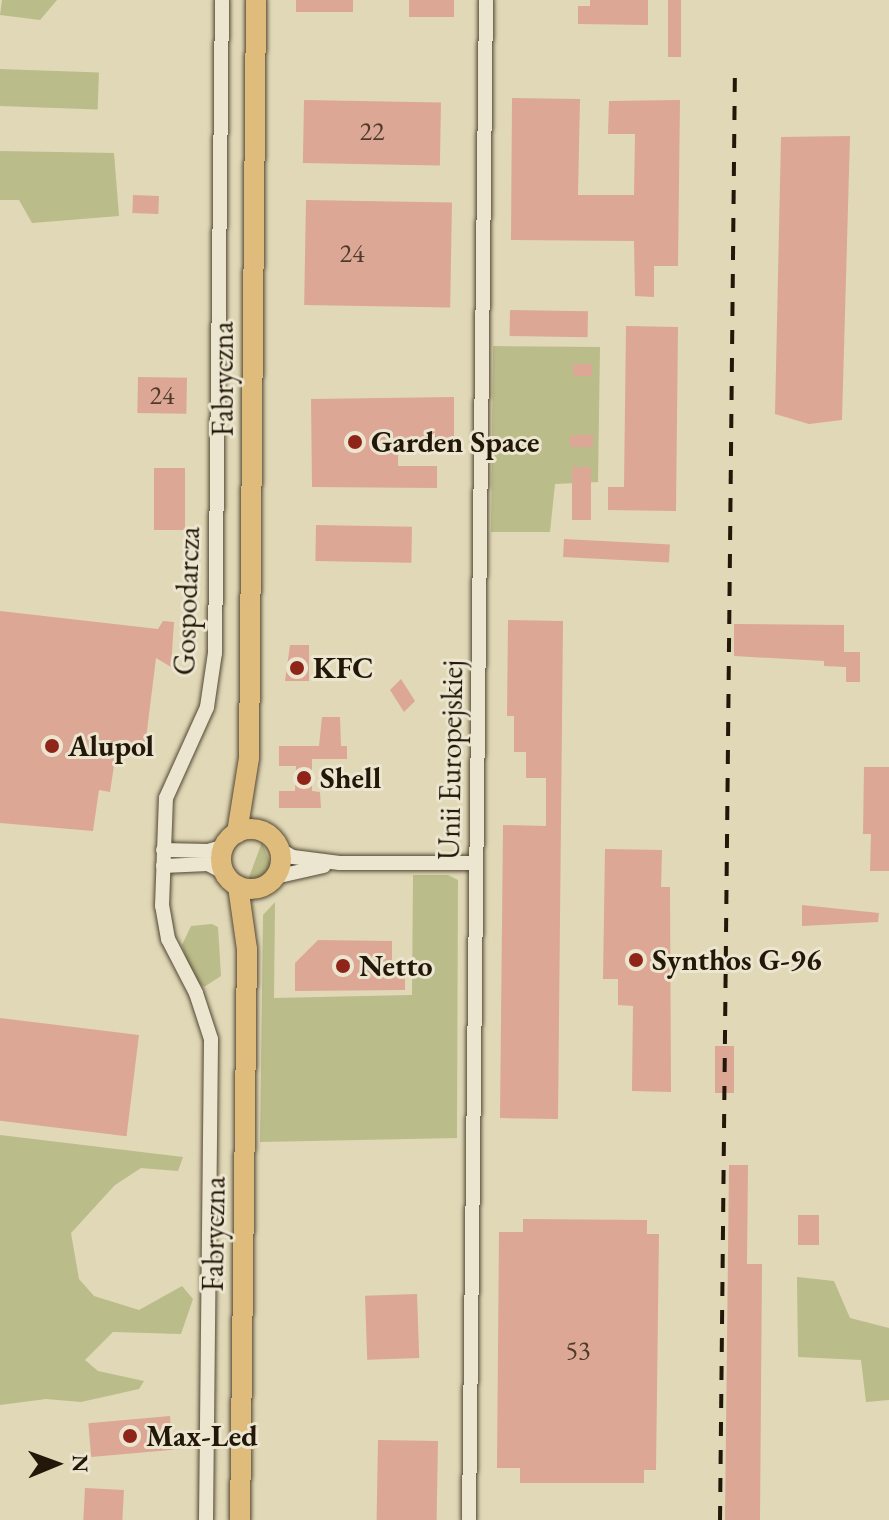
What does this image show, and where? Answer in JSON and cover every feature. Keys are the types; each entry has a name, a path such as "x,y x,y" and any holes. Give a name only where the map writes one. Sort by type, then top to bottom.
{"main road":[{"name":"Fabryczna","path":"256,0 249,758 261,831"},
{"name":"Fabryczna","path":"240,1520 249,881 231,840 249,758"},
{"path":"231,840 261,831 279,849 249,881"}],"street":[{"name":"Gospodarcza","path":"206,1520 211,1039 196,993 168,939 163,850 166,798 207,707 215,653 222,0"},
{"name":"Unii Europejskiej","path":"469,1520 486,0"},
{"path":"163,850 208,851 231,840"},
{"path":"279,849 293,857 340,863 476,863"},
{"path":"163,866 208,864 249,881 340,863"}],"green space":[{"path":"2,0 57,0 40,20 0,15"},
{"path":"0,69 99,72 98,109 0,106"},
{"path":"0,151 114,153 119,216 32,223 19,200 0,200"},
{"path":"493,346 600,347 598,482 555,484 550,532 491,532"},
{"path":"262,842 271,866 263,877 248,880"},
{"path":"413,875 448,875 458,880 457,1138 260,1142 263,915 275,902 274,998 412,995"},
{"path":"212,924 218,927 221,976 204,987 191,976 182,945 191,926"},
{"path":"0,1135 183,1157 178,1171 141,1168 115,1185 71,1233 79,1279 94,1296 139,1310 182,1286 193,1299 181,1334 113,1332 85,1360 98,1371 144,1381 139,1389 81,1402 46,1399 0,1405"},
{"path":"797,1277 834,1281 850,1318 889,1328 889,1400 866,1402 861,1360 798,1357"}],"building":[{"path":"296,0 353,0 353,12 296,12"},
{"path":"409,0 454,0 454,17 409,17"},
{"path":"590,0 648,0 648,25 578,24 578,6 590,6"},
{"path":"668,0 681,0 681,57 668,57"},
{"path":"512,98 580,99 578,195 634,195 635,134 608,134 609,101 680,100 678,266 654,266 654,297 635,296 634,241 511,240"},
{"path":"304,100 441,102 440,165 303,163"},
{"path":"850,136 842,420 809,424 775,414 781,137"},
{"path":"133,195 159,196 158,214 132,213"},
{"path":"306,200 452,203 450,308 304,305"},
{"path":"510,310 588,311 588,337 510,336"},
{"path":"626,326 678,327 676,511 608,510 608,487 624,487"},
{"path":"573,364 592,364 592,376 573,376"},
{"path":"138,377 187,378 186,414 137,413"},
{"name":"Garden Space","path":"454,397 454,443 398,442 398,466 437,466 437,488 312,487 311,399"},
{"path":"570,435 593,435 593,447 570,447"},
{"path":"572,467 591,467 591,520 572,520"},
{"path":"154,468 185,468 185,530 154,530"},
{"path":"316,525 412,527 411,563 315,561"},
{"path":"564,539 670,545 669,563 563,557"},
{"name":"Alupol","path":"0,611 158,629 163,621 174,622 171,667 156,658 144,755 116,752 110,792 99,790 93,831 0,823"},
{"path":"508,620 563,621 558,1119 500,1118 503,825 546,826 546,778 526,778 526,752 514,752 514,716 507,716"},
{"path":"734,624 844,625 844,652 860,652 860,682 846,682 846,667 824,666 824,661 734,656"},
{"name":"KFC","path":"290,645 309,645 309,681 285,681"},
{"path":"401,679 415,701 404,712 390,690"},
{"name":"Shell","path":"322,717 340,717 341,746 347,746 347,759 312,759 312,791 320,792 321,808 279,808 279,791 295,791 296,766 279,766 279,746 319,746"},
{"path":"864,767 889,767 889,871 870,871 871,834 863,834"},
{"name":"Synthos G-96","path":"605,849 662,850 661,887 670,887 671,1092 632,1091 633,1006 618,1005 618,979 603,979"},
{"path":"802,905 879,913 878,922 802,926"},
{"name":"Netto","path":"318,940 392,941 392,970 405,970 405,990 295,991 295,963"},
{"path":"0,1018 139,1035 127,1136 0,1121"},
{"path":"715,1046 734,1046 734,1093 715,1093"},
{"path":"729,1165 748,1165 747,1264 762,1264 760,1520 725,1520"},
{"path":"798,1215 819,1215 819,1245 798,1245"},
{"path":"523,1219 647,1220 647,1234 659,1234 656,1470 644,1470 644,1483 520,1483 520,1468 497,1468 499,1232 523,1232"},
{"path":"417,1294 419,1358 367,1360 365,1296"},
{"name":"Max-Led","path":"170,1416 173,1450 91,1457 88,1423"},
{"path":"378,1440 438,1441 437,1520 377,1520"},
{"path":"85,1488 124,1490 122,1520 83,1520"}],"railway":[{"path":"720,1520 735,74"}],"place":[{"name":"Garden Space","path":"355,442"},
{"name":"KFC","path":"297,668"},
{"name":"Alupol","path":"52,746"},
{"name":"Shell","path":"304,778"},
{"name":"Synthos G-96","path":"636,960"},
{"name":"Netto","path":"343,966"},
{"name":"Max-Led","path":"130,1436"}]}
